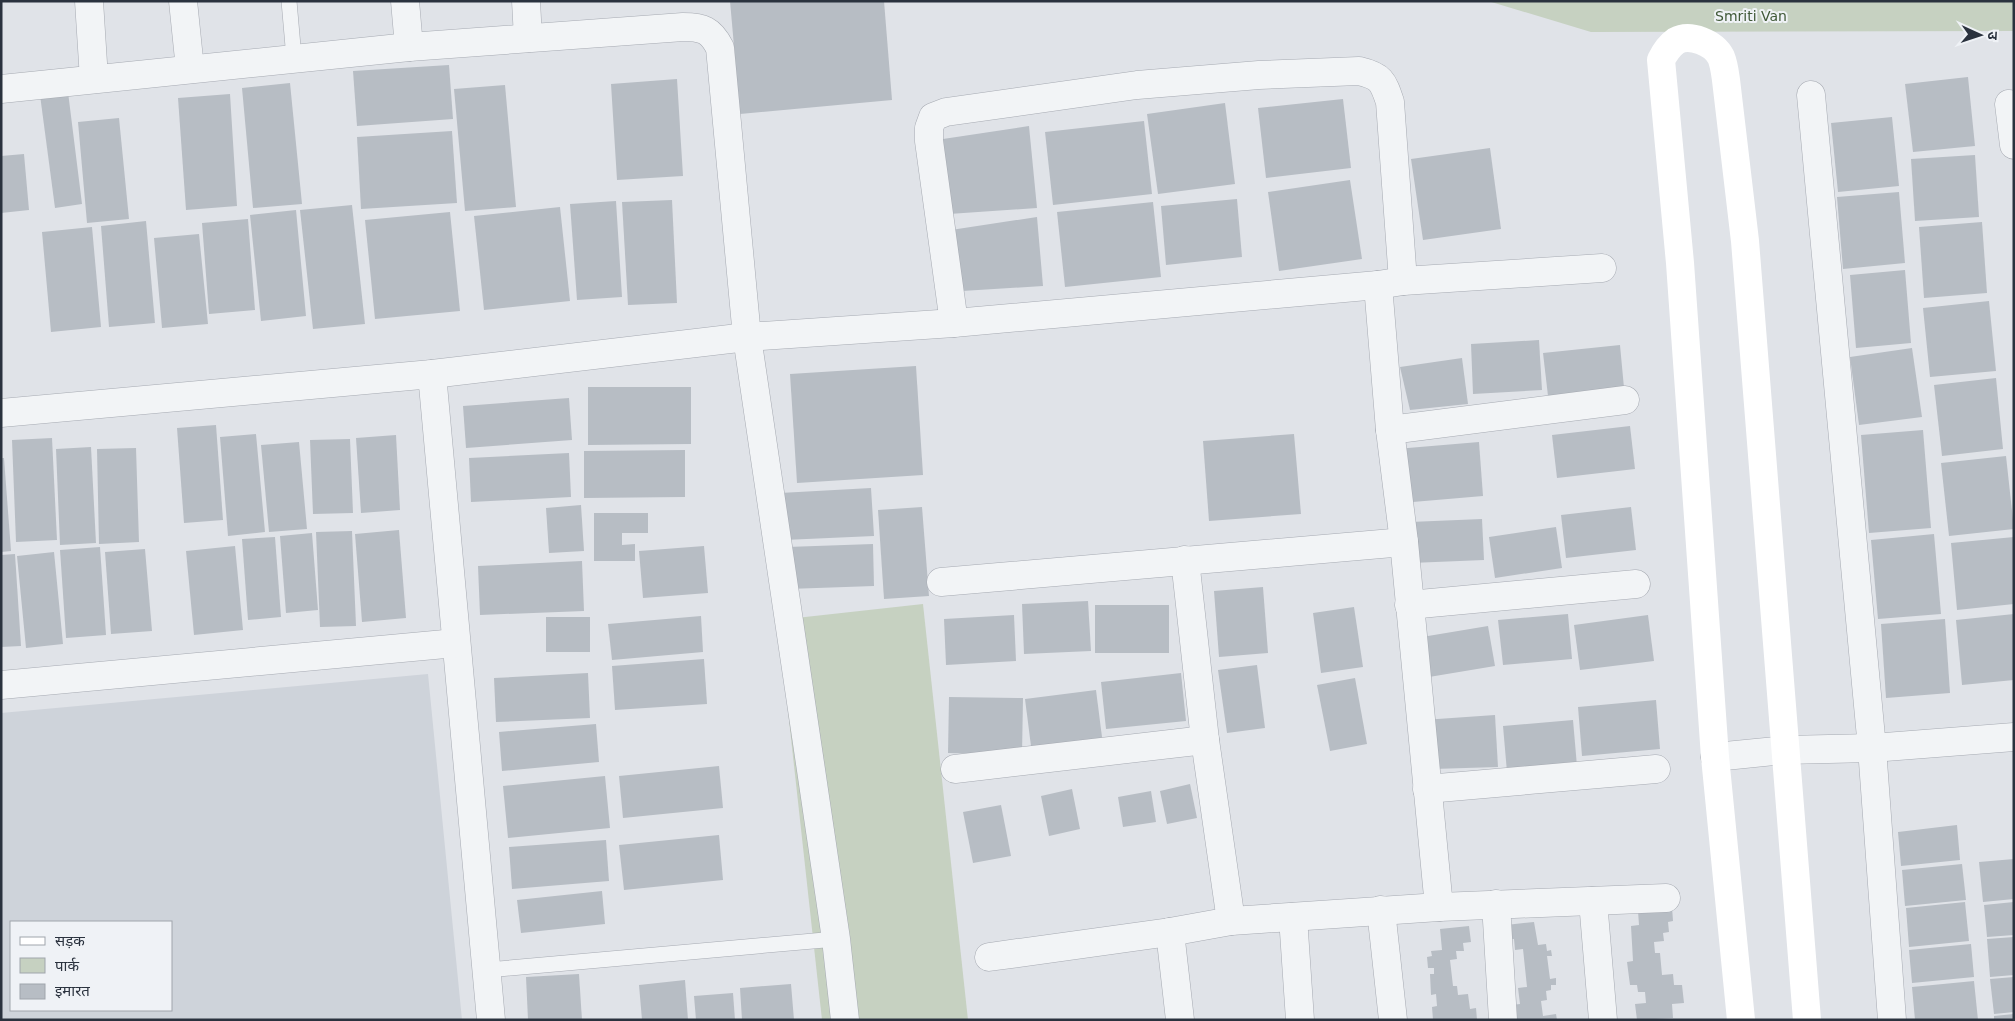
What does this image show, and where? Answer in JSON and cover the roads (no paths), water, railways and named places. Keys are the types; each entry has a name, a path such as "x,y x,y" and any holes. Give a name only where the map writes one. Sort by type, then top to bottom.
{"street":[{"path":"89,1 94,79"},
{"path":"183,1 190,69"},
{"path":"405,1 409,47"},
{"path":"526,1 528,38"},
{"path":"1,88 409,47 683,27 703,27 714,34 720,48 747,337 836,939 845,1020"},
{"path":"1741,1020 1715,758 1680,263 1661,60 1667,48 1678,40 1695,39 1712,46 1721,57 1726,80 1745,241 1807,1020"},
{"path":"954,323 929,141 929,128 933,117 946,112 1147,84 1359,70 1375,75 1384,85 1390,102 1390,430 1404,542 1408,605 1439,906"},
{"path":"1811,95 1872,748 1892,1020"},
{"path":"2009,104 2014,145"},
{"path":"1,413 432,374 747,337 954,323 1390,283 1602,268"},
{"path":"432,374 491,1020"},
{"path":"1390,430 1624,400"},
{"path":"941,582 1404,542"},
{"path":"1185,560 1205,740 1231,921"},
{"path":"1408,605 1636,584"},
{"path":"1,686 456,643"},
{"path":"1715,758 1785,750 1872,748 2014,737"},
{"path":"955,769 1205,740"},
{"path":"1427,789 1656,770"},
{"path":"989,957 1170,932 1231,921 1439,906 1666,898"},
{"path":"1593,901 1603,1020"},
{"path":"1496,904 1503,1020"},
{"path":"1381,910 1393,1020"},
{"path":"1293,916 1300,1020"},
{"path":"1170,932 1180,1020"}],"lane":[{"path":"289,1 294,58"},
{"path":"487,970 836,939"}],"park label":[{"name":"Smriti Van","path":"1751,16"}]}
